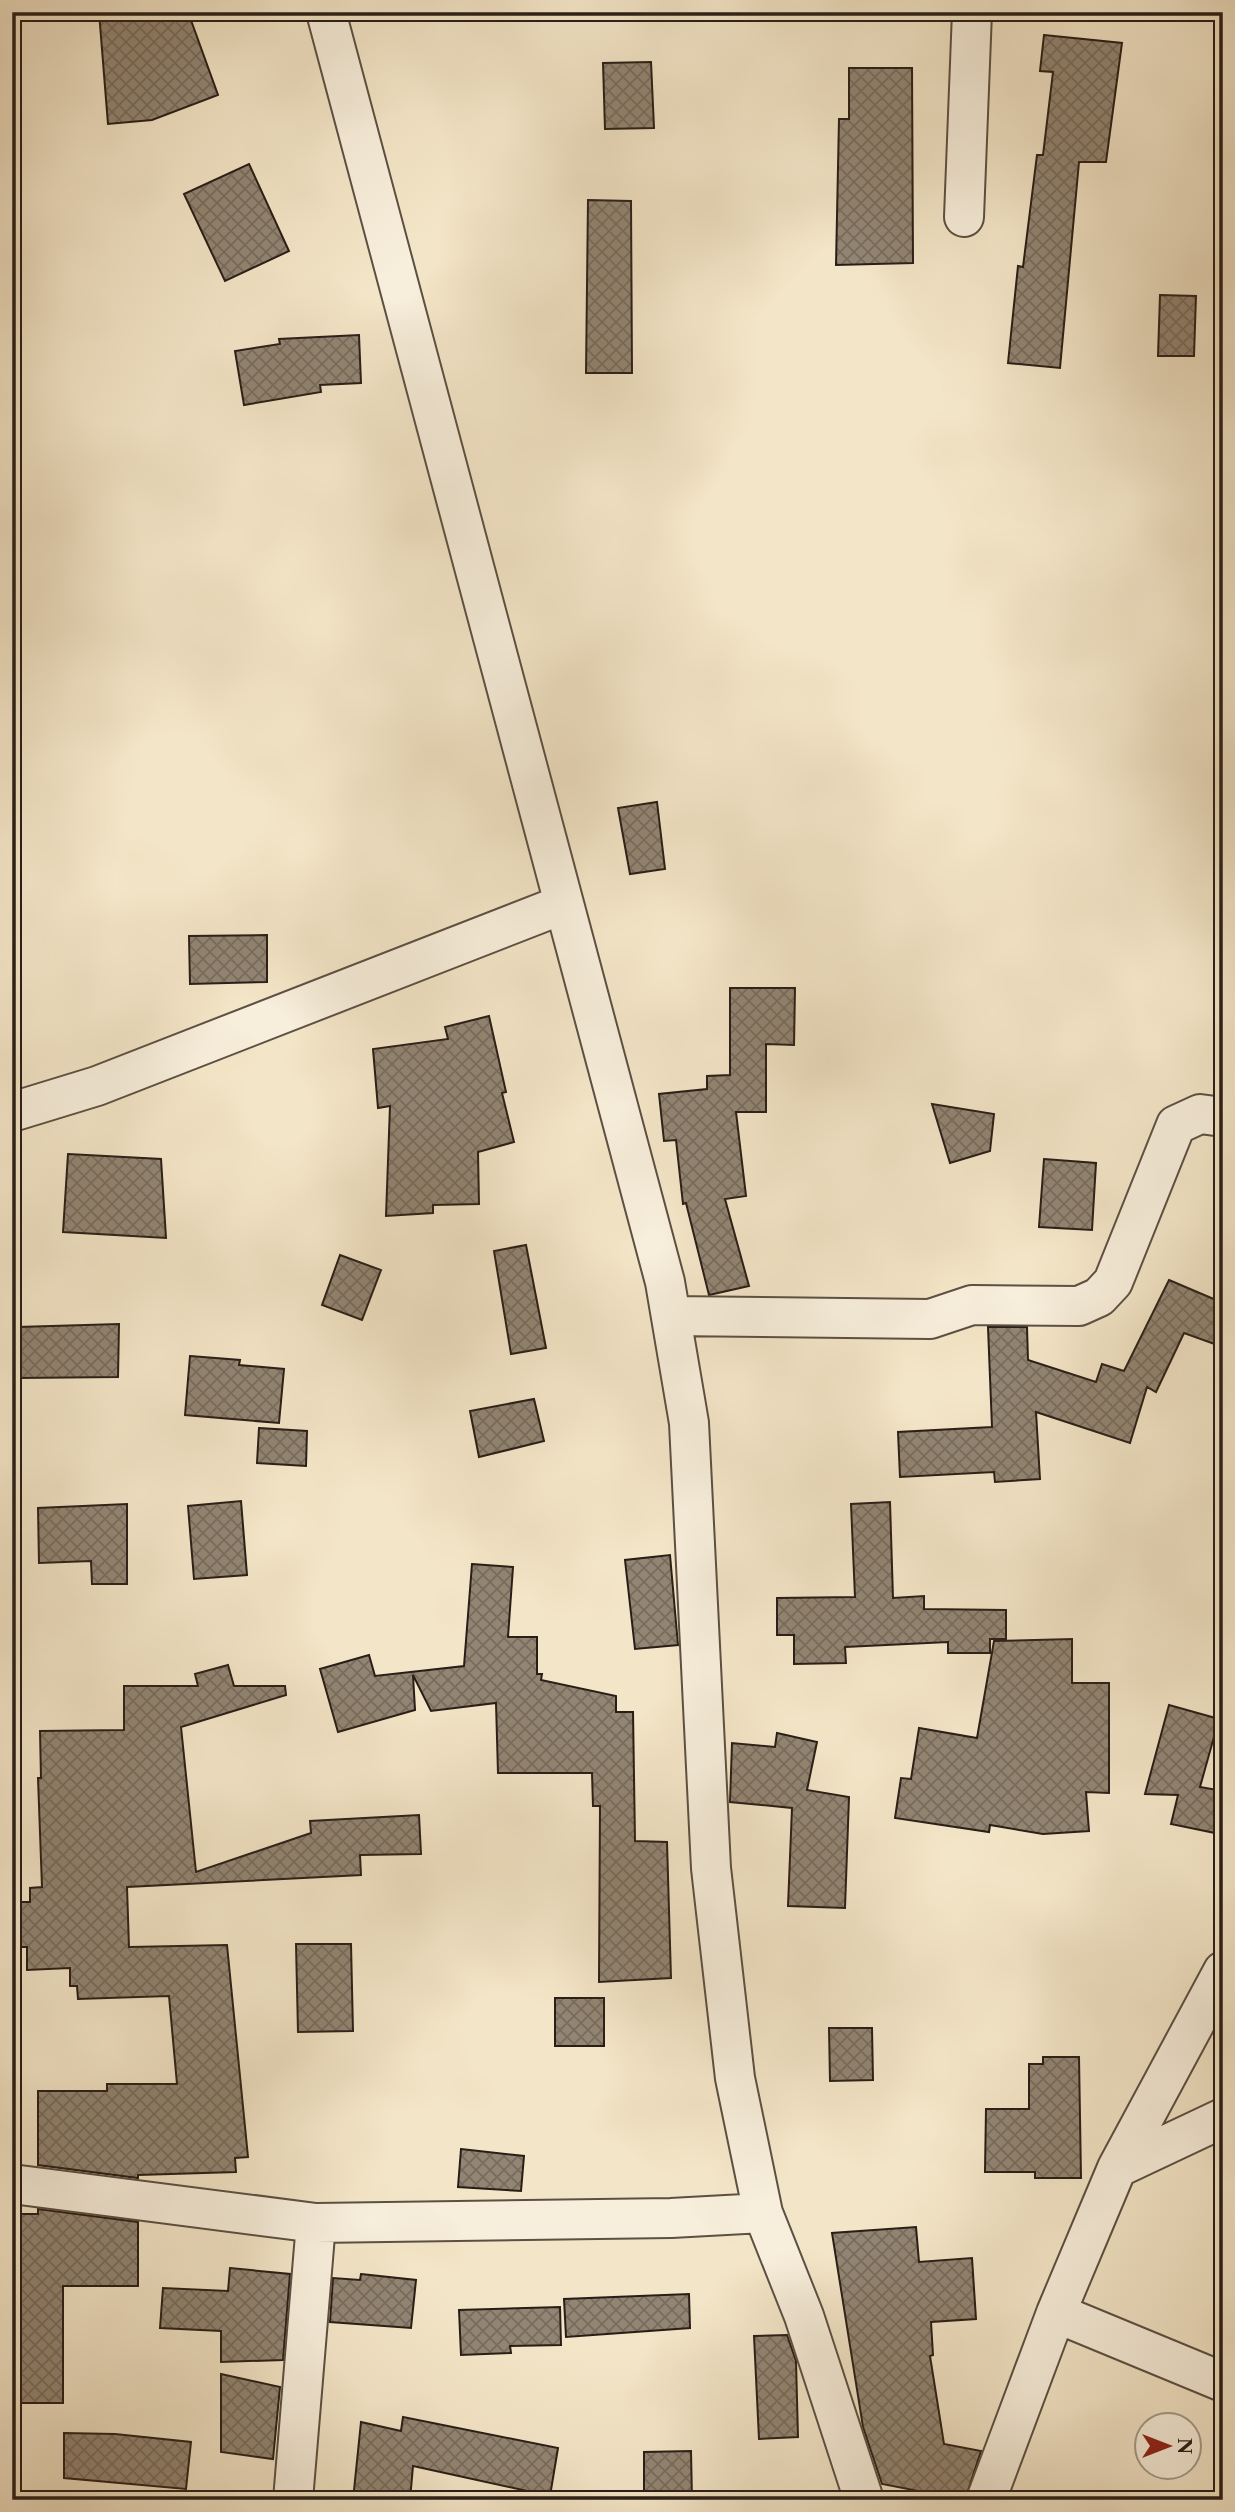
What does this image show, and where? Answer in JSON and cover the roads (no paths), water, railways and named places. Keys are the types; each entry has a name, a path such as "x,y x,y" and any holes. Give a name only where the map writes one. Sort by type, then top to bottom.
{"street":[{"path":"326,12 662,1268 689,1423 711,1868 735,2078 763,2213 804,2316 864,2500"},
{"path":"964,217 972,12"},
{"path":"12,1112 97,1086 564,904"},
{"path":"671,1316 930,1319 972,1305 1079,1306 1099,1297 1113,1282 1176,1125 1200,1114 1223,1116"},
{"path":"986,2500 1056,2312 1117,2168 1223,1971"},
{"path":"1117,2168 1223,2118"},
{"path":"12,2184 316,2223 671,2218 763,2213"},
{"path":"293,2500 316,2223"},
{"path":"1056,2312 1223,2382"}]}
